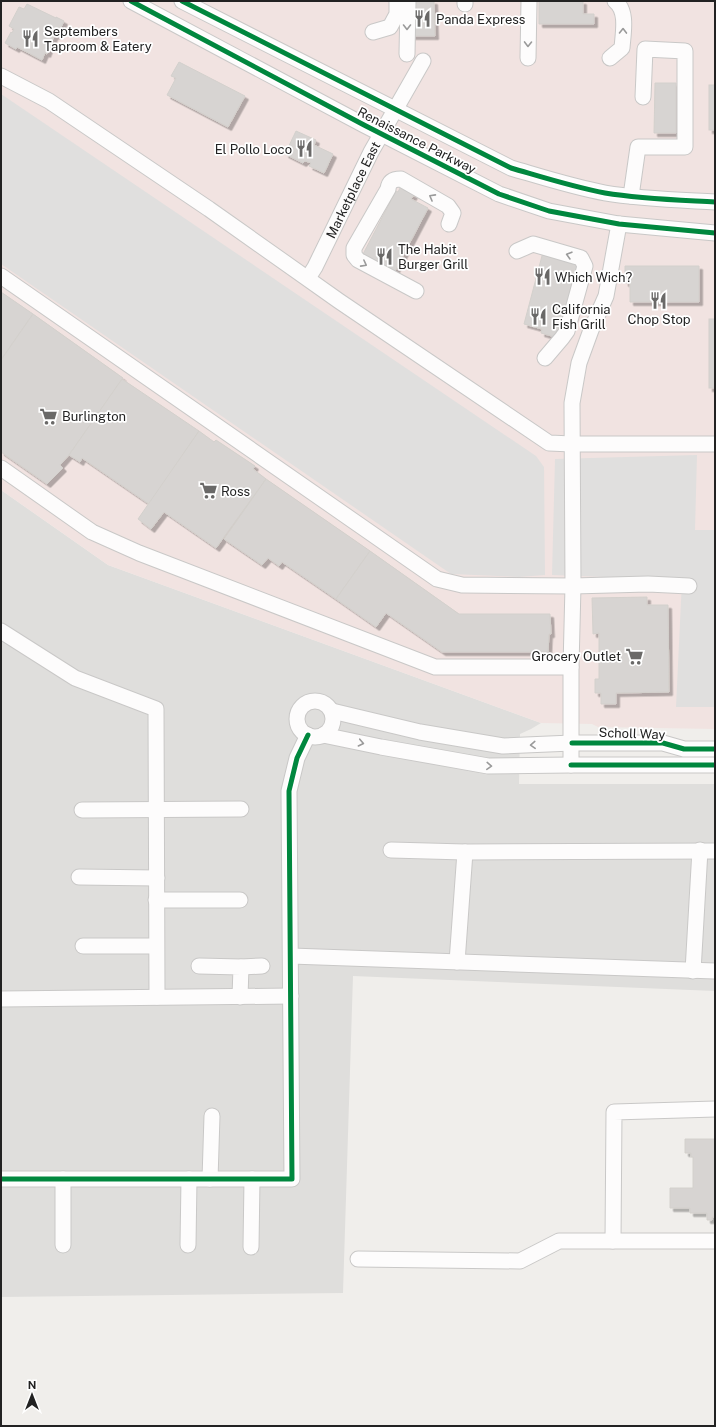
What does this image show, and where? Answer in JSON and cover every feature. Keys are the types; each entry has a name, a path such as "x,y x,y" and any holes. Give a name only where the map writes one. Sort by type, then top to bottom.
{"street":[{"name":"Renaissance Parkway","path":"131,1 499,194 549,211 618,224 715,233"},
{"name":"Renaissance Parkway","path":"182,1 511,168 604,192 631,196 715,202"},
{"path":"373,32 390,27 397,14 397,1"},
{"path":"407,54 408,1"},
{"path":"528,58 529,1"},
{"path":"610,58 622,48 623,12 620,5 615,1"},
{"path":"631,196 638,147 685,147 685,51 645,49 644,97"},
{"name":"Marketplace East","path":"308,278 315,267 381,133 423,61"},
{"path":"1,76 49,101 228,222 339,301 549,443 715,444"},
{"path":"416,291 358,260 354,255 354,248 388,189 388,185 395,179 401,179 448,206 453,213 449,224"},
{"path":"571,765 573,586 572,403 579,363 591,330 606,296 618,224"},
{"path":"518,251 533,244 582,258 585,266 566,331 545,358"},
{"path":"1,276 437,579 462,584 573,586 648,584 689,586"},
{"path":"1,468 92,532 139,553 435,667 571,667"},
{"path":"1,631 75,678 156,709 157,997"},
{"path":"311,700 323,702 332,711 333,717 331,727 323,735 317,737 308,735 300,730 297,725 296,718 300,707 311,700"},
{"name":"Scholl Way","path":"332,711 420,732 503,746 572,743 663,743 684,749 715,749"},
{"path":"381,747 388,724"},
{"path":"1,1179 292,1179 289,791 297,758 308,735"},
{"path":"323,735 488,766 715,765"},
{"path":"82,810 241,809"},
{"path":"391,850 465,852 708,851 693,971"},
{"path":"457,962 465,852"},
{"path":"80,877 157,878"},
{"path":"156,900 240,900"},
{"path":"83,946 156,946"},
{"path":"291,956 715,971"},
{"path":"199,966 262,966"},
{"path":"240,997 241,967"},
{"path":"1,999 291,996"},
{"path":"613,1241 614,1112 715,1109"},
{"path":"210,1179 212,1116"},
{"path":"63,1179 63,1245"},
{"path":"188,1245 189,1179"},
{"path":"251,1247 252,1179"},
{"path":"358,1259 520,1261 559,1241 715,1241"}],"shaded area":[{"path":"1,1 715,1 715,729 598,727 592,724 541,723 108,565 1,490"},
{"path":"1,94 536,456 544,467 545,575 519,577 451,574 1,264"},
{"path":"697,455 695,530 715,530 715,707 676,707 682,580 552,575 555,459"},
{"path":"1,490 108,565 541,723 520,734 519,784 715,784 715,991 353,976 343,1293 1,1297"}],"building":[{"name":"Panda Express","path":"412,1 434,1 435,36 412,36"},
{"path":"539,1 583,1 583,14 594,14 594,24 539,24"},
{"path":"27,4 64,21 57,36 55,35 48,48 47,54 45,53 42,60 17,47 16,49 5,43 14,29 9,26 19,7 24,9"},
{"path":"179,62 245,96 228,127 167,95 176,78 171,76"},
{"path":"655,83 676,83 676,133 654,133"},
{"path":"709,85 715,85 715,130 709,130"},
{"name":"El Pollo Loco","path":"296,131 316,140 314,145 333,154 324,173 309,166 311,163 305,161 303,163 285,154"},
{"path":"400,188 414,195 411,199 428,208 394,273 362,256 396,191 398,192"},
{"path":"543,252 580,262 560,333 556,332 555,337 541,333 542,329 524,324"},
{"path":"625,266 699,266 699,302 630,302 630,283 625,283"},
{"path":"1,292 33,314 1,360"},
{"name":"Burlington","path":"33,314 123,378 69,455 60,465 63,468 47,484 1,452 1,360"},
{"path":"709,319 715,319 715,388 709,388"},
{"path":"122,379 199,431 149,504 82,458 80,462 69,455"},
{"name":"Ross","path":"199,431 214,442 216,440 255,466 253,469 266,479 216,548 164,512 151,529 138,519"},
{"path":"266,479 370,551 336,599 282,562 279,566 268,558 262,565 224,539"},
{"path":"370,551 459,614 550,614 551,634 549,634 548,652 442,652 386,613 376,627 336,599"},
{"name":"Grocery Outlet","path":"647,597 647,605 668,605 669,692 616,693 616,704 601,704 601,693 595,693 595,679 599,679 599,633 593,634 592,598"},
{"path":"685,1139 715,1139 715,1217 712,1217 712,1220 707,1220 707,1213 690,1213 690,1208 670,1208 670,1188 693,1188 693,1157 691,1157 691,1153 685,1153"}],"cycle path":[{"path":"131,1 364,125 499,194 549,211 619,224 715,233"},
{"path":"182,1 511,168 593,191 646,198 715,202"},
{"path":"1,1179 292,1179 289,791 297,758 308,735"},
{"path":"572,743 663,743 684,749 715,749"},
{"path":"571,765 715,765"}],"place":[{"name":"Panda Express","path":"423,19"},
{"name":"Septembers Taproom & Eatery","path":"31,38"},
{"name":"El Pollo Loco","path":"305,149"},
{"name":"The Habit Burger Grill","path":"385,256"},
{"name":"Which Wich?","path":"542,277"},
{"name":"Chop Stop","path":"659,300"},
{"name":"California Fish Grill","path":"539,316"},
{"name":"Burlington","path":"49,416"},
{"name":"Ross","path":"208,491"},
{"name":"Grocery Outlet","path":"634,656"}]}
